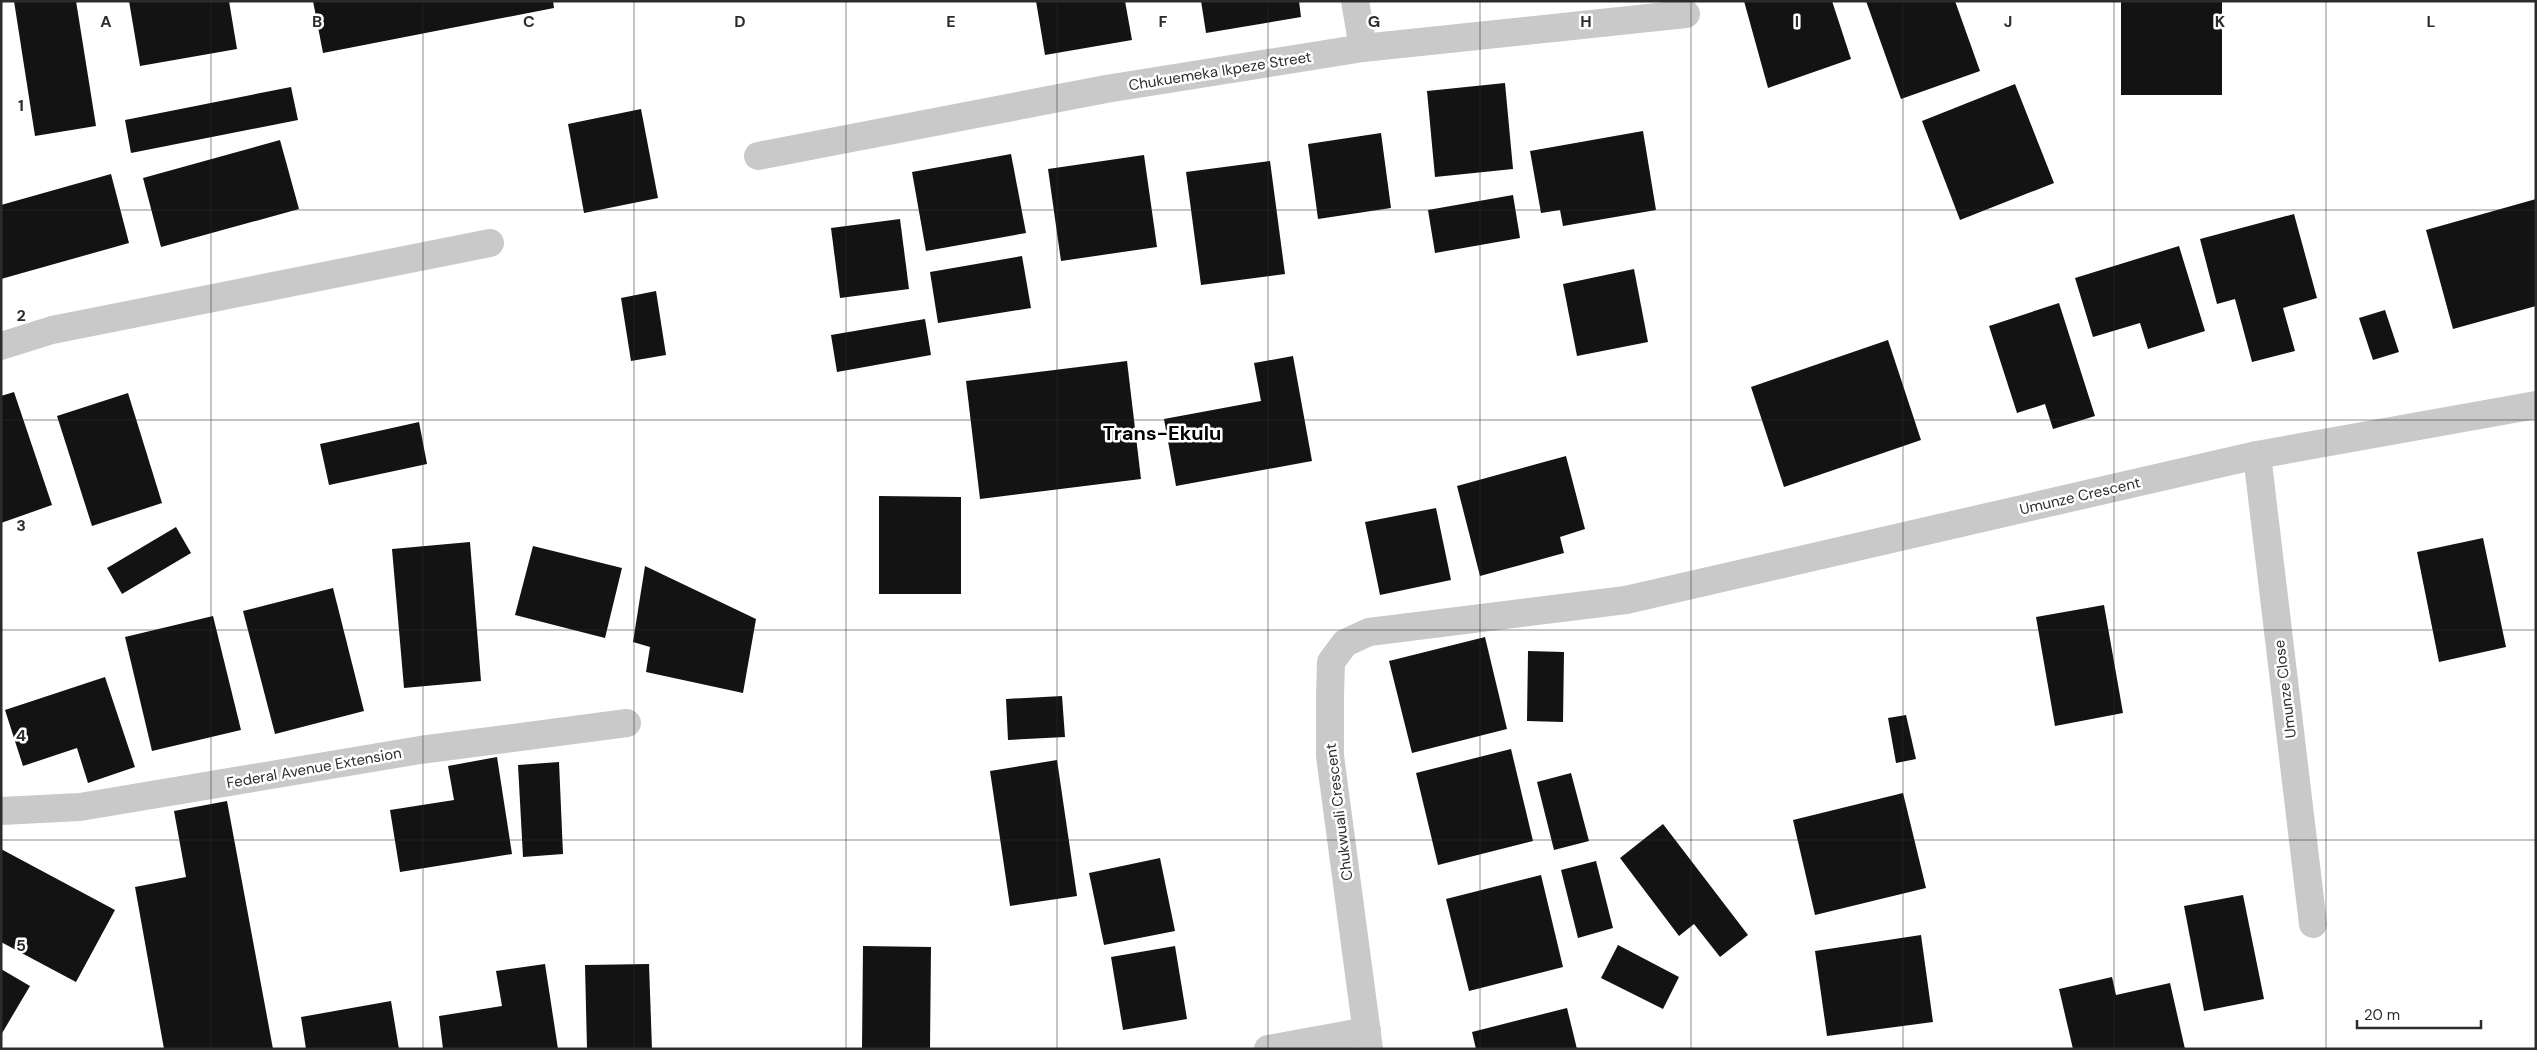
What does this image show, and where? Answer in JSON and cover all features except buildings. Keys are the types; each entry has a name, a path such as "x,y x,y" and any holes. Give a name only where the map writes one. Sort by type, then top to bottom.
{"street":[{"path":"1355,1 1363,48"},
{"name":"Chukuemeka Ikpeze Street","path":"758,156 1106,89 1363,48 1686,14"},
{"path":"1,346 52,330 490,243"},
{"name":"Umunze Crescent","path":"1626,600 2257,455 2536,405"},
{"name":"Umunze Close","path":"2257,455 2313,924"},
{"name":"Chukwuali Crescent","path":"1268,1049 1368,1040 1330,756 1331,662 1345,643 1369,632 1626,600"},
{"name":"Federal Avenue Extension","path":"1,811 80,807 420,750 627,723"}],"district":[{"name":"Trans-Ekulu","path":"1162,433"}]}
